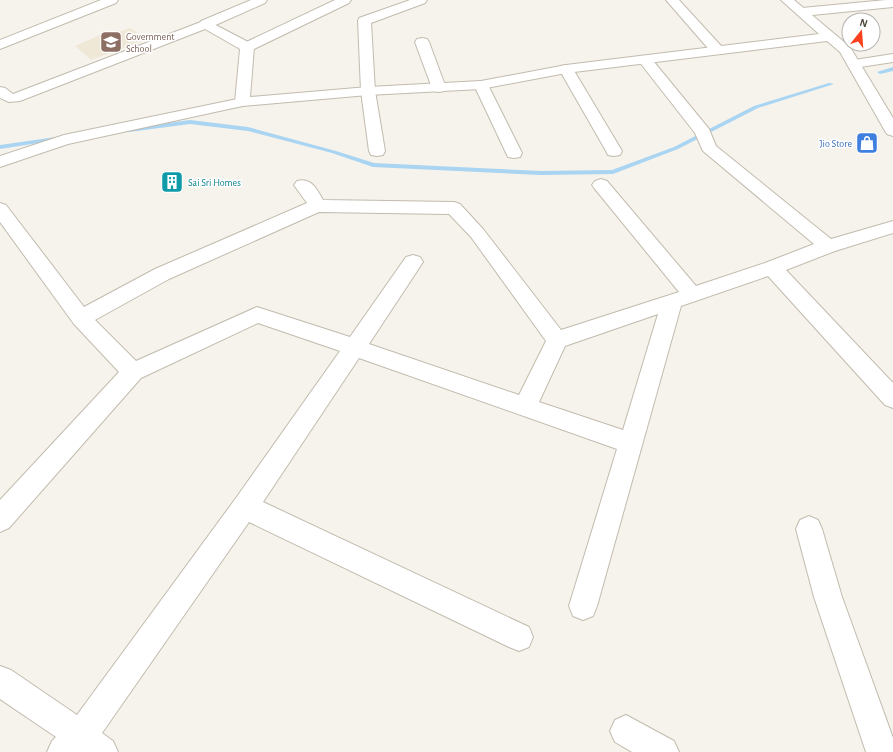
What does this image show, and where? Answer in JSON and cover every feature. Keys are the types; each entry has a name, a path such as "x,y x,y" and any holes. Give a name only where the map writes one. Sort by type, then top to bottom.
{"street":[{"path":"0,45 112,0"},
{"path":"0,91 9,98 15,98 206,24 261,0"},
{"path":"247,47 345,0"},
{"path":"377,151 368,91 364,20 421,0"},
{"path":"672,0 718,51"},
{"path":"787,0 846,50 893,131"},
{"path":"802,12 893,3"},
{"path":"206,24 247,47"},
{"path":"0,162 64,140 242,102 368,91 481,85 566,69 830,37"},
{"path":"422,42 440,88"},
{"path":"242,102 247,47"},
{"path":"854,64 893,58"},
{"path":"645,60 703,132 709,148 828,246"},
{"path":"566,69 614,151"},
{"path":"481,85 514,154"},
{"path":"303,185 311,194 316,206"},
{"path":"601,186 692,294"},
{"path":"81,318 162,274 316,206 454,208 477,233 557,340"},
{"path":"0,209 81,318 133,372"},
{"path":"525,407 557,340 772,268 828,246 893,227"},
{"path":"0,681 82,747 354,346 413,262"},
{"path":"772,268 893,398"},
{"path":"583,606 672,302"},
{"path":"0,519 133,372 257,315 354,346 630,443"},
{"path":"245,507 519,637"},
{"path":"809,529 828,597 882,752"},
{"path":"626,731 663,752"}],"shaded area":[{"name":"Government School","path":"130,28 148,39 91,60 75,46 107,32 111,35"}],"waterway":[{"path":"880,72 893,69"},
{"path":"129,130 190,122 248,129 334,152 373,165 541,173 613,172 676,148 756,107 831,84"},
{"path":"0,147 56,139"}],"place":[{"name":"Government School","path":"111,42"},
{"name":"Jio Store","path":"867,143"},
{"name":"Sai Sri Homes","path":"172,182"}]}
